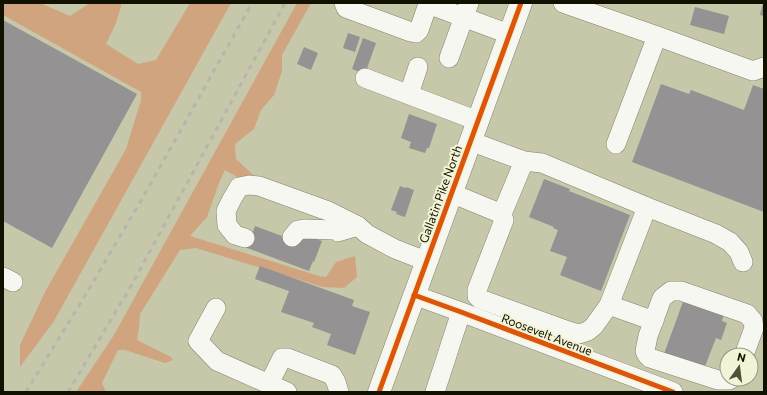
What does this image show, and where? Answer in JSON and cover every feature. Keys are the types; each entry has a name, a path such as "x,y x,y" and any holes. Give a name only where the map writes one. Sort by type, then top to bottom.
{"main road":[{"name":"Gallatin Pike North","path":"379,392 521,3"}],"street":[{"path":"344,3 346,8 411,32 416,32 419,30 428,3 466,10 509,34"},
{"path":"563,3 753,71 764,67"},
{"path":"448,58 466,10"},
{"path":"616,144 657,36"},
{"path":"408,94 418,67"},
{"path":"365,78 478,120"},
{"path":"470,142 524,161 542,163 716,234 730,242 739,252 743,262"},
{"path":"524,161 502,214 504,220 477,290 477,296 480,299 568,331 579,334 588,331 594,326 609,305 647,207"},
{"path":"245,238 235,235 227,225 226,211 239,187 249,185 259,186 328,211 358,226 367,234 394,249 426,262"},
{"path":"451,193 502,214"},
{"path":"292,237 298,230 304,229 336,230 338,232 358,226"},
{"path":"719,380 647,356 645,351 648,336 662,298 671,291 681,291 747,314 753,321 754,328 747,347"},
{"name":"Roosevelt Avenue","path":"414,295 673,392"},
{"path":"609,305 654,321"},
{"path":"216,308 198,341 217,361 286,392"},
{"path":"436,392 461,312"},
{"path":"269,384 282,358 288,358 332,375 339,392"}],"shaded area":[{"path":"3,3 40,3 70,16 90,3 122,3 116,23 106,44 138,64 156,60 190,3 231,3 54,321 20,367 20,345 45,292 126,149 141,100 141,92 3,15"},
{"path":"297,3 311,3 282,55 282,71 274,95 261,110 254,129 235,144 236,159 262,183 258,189 225,170 207,217 190,236 326,277 336,262 355,256 357,277 344,288 323,287 196,248 180,250 140,314 137,340 171,357 173,360 165,363 125,350 118,350 102,383 106,392 76,392 114,335"}],"building":[{"path":"764,3 764,16 760,15"},
{"path":"695,7 729,16 724,34 690,25"},
{"path":"3,20 137,94 52,248 3,221"},
{"path":"348,33 360,37 355,52 343,48"},
{"path":"363,38 376,43 365,74 352,69"},
{"path":"304,47 318,53 311,70 297,64"},
{"path":"661,84 689,94 691,90 744,110 753,85 764,89 764,212 632,162"},
{"path":"409,114 437,124 429,148 427,148 425,153 409,148 411,142 401,138"},
{"path":"544,179 570,189 569,191 630,215 601,291 560,275 567,257 550,251 558,230 529,217"},
{"path":"400,186 414,190 405,217 396,214 397,212 391,210"},
{"path":"255,226 298,242 299,239 303,240 305,235 322,241 309,271 247,248"},
{"path":"260,266 354,300 352,306 370,312 355,355 327,345 331,334 312,327 314,323 281,312 289,291 255,279"},
{"path":"684,299 724,313 722,321 727,323 721,340 716,338 704,369 664,354"}],"railway":[{"path":"26,392 142,199 252,3"},
{"path":"68,392 131,286 285,3"}],"cycle path":[{"path":"379,392 521,3"},
{"path":"414,295 673,392"}]}
